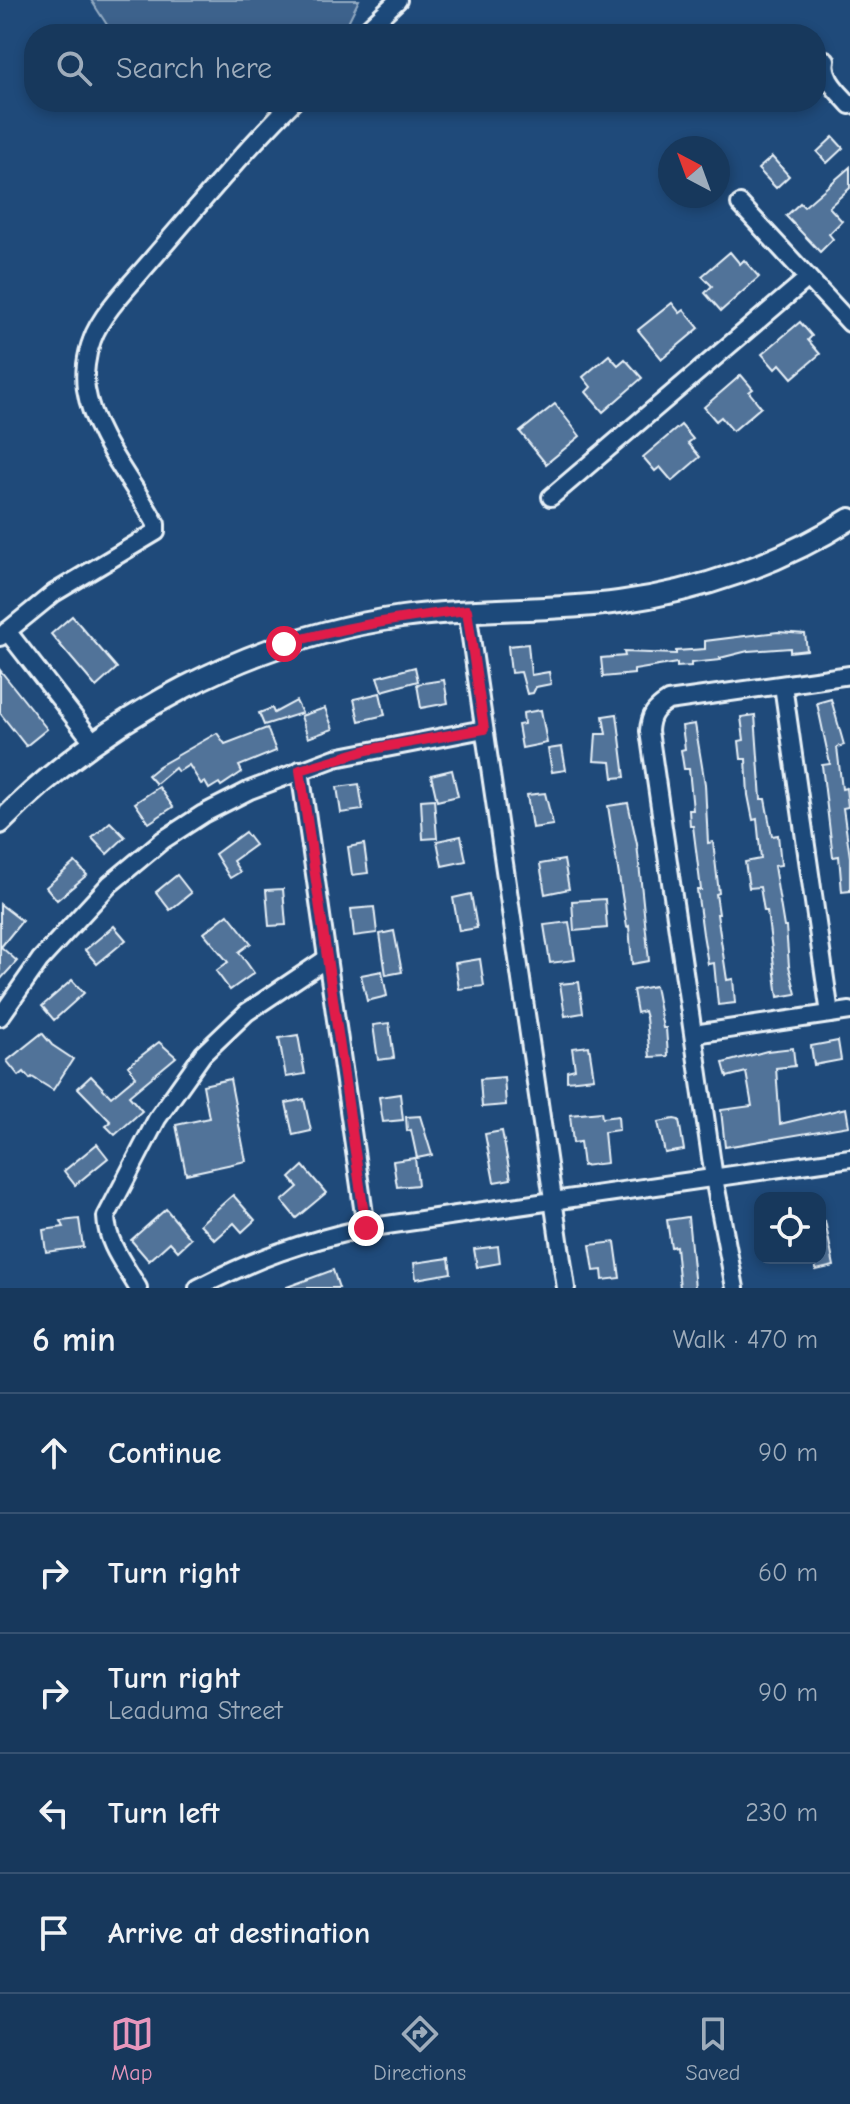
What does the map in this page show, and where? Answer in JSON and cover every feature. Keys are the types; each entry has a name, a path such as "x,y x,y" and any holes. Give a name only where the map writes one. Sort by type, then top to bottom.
{"main road":[{"path":"0,823 43,782 94,743 199,680 284,644 361,624 467,610 566,606 661,595 718,580 783,555 850,519"}],"street":[{"path":"373,24 398,0"},
{"path":"826,73 850,105"},
{"path":"94,743 3,634 54,593 156,532 156,524 89,405 85,385 86,362 92,339 141,273 283,112"},
{"path":"740,204 850,323"},
{"path":"551,497 808,278"},
{"path":"467,610 566,1288"},
{"path":"735,1288 714,1178 649,731 650,718 656,709 668,701 850,675"},
{"path":"783,685 830,1014"},
{"path":"0,1017 40,960 131,864 203,814 250,790 300,770 367,750 484,729"},
{"path":"300,770 366,1228"},
{"path":"138,1288 111,1243 106,1217 157,1119 177,1088 223,1032 247,1012 326,959"},
{"path":"694,1034 850,1011"},
{"path":"198,1288 271,1253 366,1228 850,1160"}],"shaded area":[{"path":"91,0 359,0 346,24 107,24"}],"building":[{"path":"833,137 843,148 827,163 817,152"},
{"path":"772,157 789,176 776,188 758,169"},
{"path":"850,167 850,188 829,207 842,221 829,234 833,239 820,252 786,216 800,203 804,207"},
{"path":"730,252 740,264 744,260 759,277 721,311 705,293 712,286 702,276"},
{"path":"672,303 680,313 684,310 699,328 662,359 638,330"},
{"path":"800,322 812,336 808,340 820,354 792,378 780,364 775,369 762,354"},
{"path":"609,355 618,365 625,359 642,378 603,412 586,392 591,387 583,377"},
{"path":"741,375 753,389 749,392 761,407 733,431 721,417 716,421 704,407"},
{"path":"555,404 580,436 546,464 520,432"},
{"path":"681,425 693,439 688,443 700,457 672,481 660,467 655,471 643,457"},
{"path":"72,616 117,668 96,687 51,634"},
{"path":"778,632 805,634 807,650 748,651 721,660 691,663 691,666 677,667 677,663 634,670 634,674 603,677 601,658 625,656 624,652 676,654 676,651 705,649 705,641"},
{"path":"528,644 531,675 549,672 551,684 536,687 533,693 527,694 521,672 511,673 508,646"},
{"path":"415,667 418,681 382,691 377,677"},
{"path":"0,670 47,729 26,746 0,713"},
{"path":"444,680 448,703 421,708 417,684"},
{"path":"380,693 385,715 359,721 354,699"},
{"path":"831,699 844,745 837,747 842,789 846,788 848,807 843,808 850,857 850,891 842,892 839,856 833,857 822,765 830,764 817,703"},
{"path":"296,701 302,713 264,725 259,713 272,708 274,713"},
{"path":"325,708 333,729 308,738 301,716"},
{"path":"541,710 547,743 522,748 518,725 524,724 523,713"},
{"path":"617,714 625,777 613,778 611,762 594,761 596,734 606,734 603,716"},
{"path":"755,715 761,799 765,799 772,836 778,835 781,865 774,866 796,994 778,997 767,911 764,911 760,887 749,888 745,862 761,859 757,819 753,820 748,795 746,759 741,759 739,741 744,740 741,717"},
{"path":"695,724 705,784 708,843 713,842 719,893 716,894 717,914 727,980 733,979 735,1003 718,1005 714,963 708,964 697,890 701,890 693,826 690,826 689,810 693,810 689,769 684,769 681,750 685,749 682,726"},
{"path":"267,728 276,751 239,766 242,772 221,786 219,783 209,789 205,782 201,784 189,765 178,772 175,768 156,784 148,775 217,733 225,744"},
{"path":"562,747 566,770 552,772 548,749"},
{"path":"452,770 458,796 437,801 431,775"},
{"path":"359,784 363,810 341,813 337,787"},
{"path":"159,787 173,807 149,823 135,803"},
{"path":"545,793 553,825 532,828 527,795"},
{"path":"434,799 437,838 423,839 421,800"},
{"path":"628,803 637,844 649,961 632,964 629,926 608,806"},
{"path":"110,822 125,837 107,854 92,838"},
{"path":"245,832 255,845 233,861 240,872 230,878 215,854"},
{"path":"461,836 466,861 442,866 437,841"},
{"path":"364,844 368,873 352,875 348,847"},
{"path":"564,860 569,889 545,894 540,864"},
{"path":"75,862 87,875 57,900 46,887"},
{"path":"177,875 191,893 170,910 156,892"},
{"path":"283,889 286,925 269,926 266,890"},
{"path":"471,894 477,928 459,931 453,898"},
{"path":"605,899 607,928 574,931 572,901"},
{"path":"0,904 22,921 1,947 17,961 0,980"},
{"path":"374,907 377,933 354,936 351,909"},
{"path":"228,914 251,943 239,952 254,973 230,990 216,971 228,962 204,933"},
{"path":"569,922 575,960 550,963 544,925"},
{"path":"114,926 126,940 97,964 85,950"},
{"path":"394,931 402,972 386,975 380,934"},
{"path":"480,959 484,986 459,989 455,963"},
{"path":"382,971 387,996 367,1001 361,975"},
{"path":"72,980 84,993 54,1020 42,1006"},
{"path":"579,982 583,1013 565,1016 560,984"},
{"path":"655,986 663,1028 666,1028 668,1056 650,1057 644,1011 637,1013 633,990"},
{"path":"389,1023 394,1058 378,1060 373,1025"},
{"path":"42,1033 52,1045 73,1059 53,1090 32,1077 30,1079 24,1072 19,1076 7,1061"},
{"path":"298,1035 305,1074 286,1077 279,1038"},
{"path":"838,1041 841,1060 814,1065 811,1046"},
{"path":"159,1042 176,1057 129,1096 142,1111 115,1135 106,1126 111,1122 78,1088 91,1076 111,1097 136,1076 128,1066"},
{"path":"589,1046 594,1078 567,1081 567,1071 575,1069 572,1048"},
{"path":"793,1048 795,1066 776,1068 780,1124 846,1108 849,1126 725,1147 721,1110 752,1106 746,1072 727,1077 723,1063 767,1051"},
{"path":"504,1077 506,1105 482,1107 480,1079"},
{"path":"230,1079 246,1161 186,1174 176,1125 209,1118 203,1085"},
{"path":"400,1094 403,1120 383,1122 379,1097"},
{"path":"304,1099 311,1131 293,1135 286,1103"},
{"path":"601,1112 602,1118 618,1116 619,1130 604,1132 607,1163 583,1166 580,1142 573,1143 570,1115"},
{"path":"420,1116 432,1155 417,1158 411,1130 407,1131 406,1117"},
{"path":"679,1120 684,1150 665,1153 658,1122"},
{"path":"502,1131 511,1179 494,1182 485,1134"},
{"path":"97,1144 108,1158 75,1185 64,1171"},
{"path":"415,1158 418,1185 397,1187 393,1161"},
{"path":"303,1166 326,1193 296,1218 282,1201 298,1187 290,1178"},
{"path":"233,1195 255,1220 242,1232 234,1223 215,1240 200,1224"},
{"path":"166,1209 191,1239 178,1251 170,1242 149,1261 131,1240"},
{"path":"688,1217 695,1288 680,1288 676,1246 671,1247 667,1220"},
{"path":"79,1219 83,1247 46,1252 43,1230 64,1227 61,1221"},
{"path":"826,1226 834,1266 816,1270 815,1264 826,1264"},
{"path":"615,1242 620,1278 603,1280 602,1270 594,1271 590,1245"},
{"path":"498,1246 500,1263 477,1267 474,1249"},
{"path":"449,1258 451,1273 416,1279 414,1263"},
{"path":"333,1270 339,1288 287,1288 287,1287"}],"route":[{"path":"284,644 401,617 467,610 484,729 367,750 300,770 366,1228"}]}
